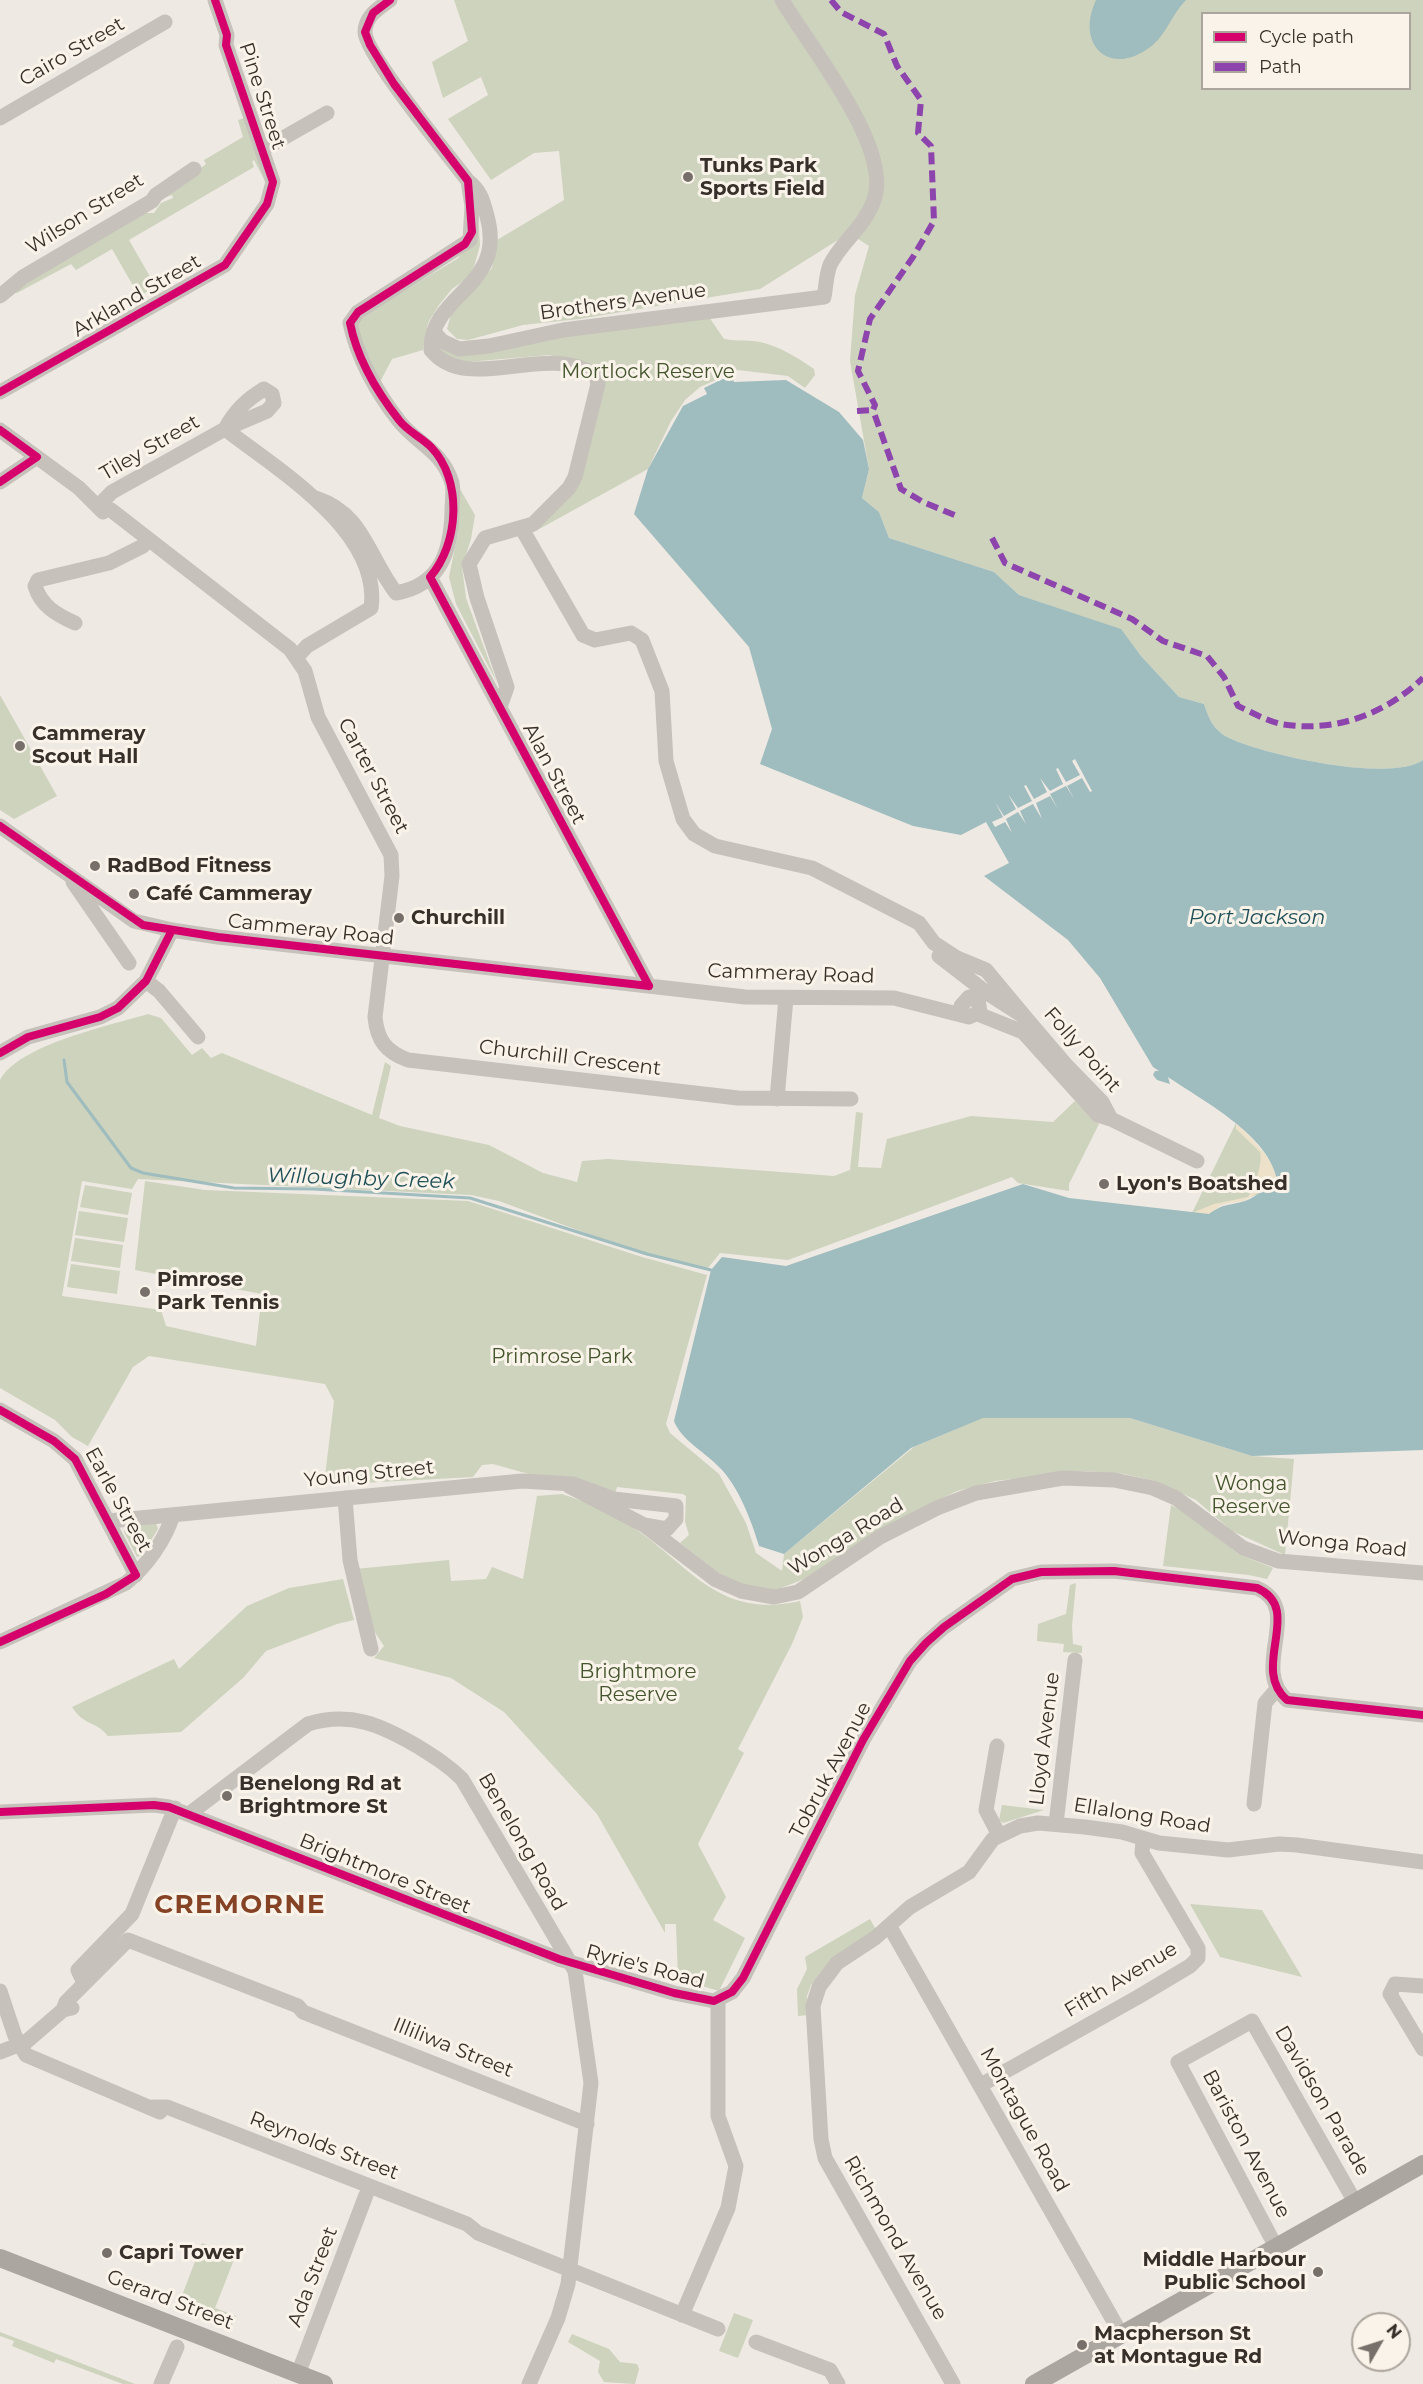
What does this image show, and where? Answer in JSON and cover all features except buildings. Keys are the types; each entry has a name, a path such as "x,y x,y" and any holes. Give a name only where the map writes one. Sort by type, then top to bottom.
{"main road":[{"path":"1034,2384 1423,2164"},
{"name":"Gerard Street","path":"0,2258 324,2384"}],"street":[{"name":"Pine Street","path":"215,0 227,35 226,45 273,182 267,204"},
{"path":"390,0 369,19 365,32 369,45 394,84 468,181 479,190 489,223 489,247 484,267 476,281 444,310 434,332 431,350 446,364 460,369 548,362 588,369 596,376 598,384 575,477 569,488 532,524 522,529 485,538 469,564 477,598 507,687 500,707"},
{"name":"Brothers Avenue","path":"434,332 442,341 459,349 489,346 563,330 824,297 830,267 859,229 875,198 876,176 870,151 846,98 782,0"},
{"name":"Cairo Street","path":"0,118 165,22"},
{"name":"Pine Street","path":"227,35 234,42 271,146 282,188 278,198 267,204"},
{"path":"271,146 327,113"},
{"name":"Wilson Street","path":"0,296 23,277 152,201 156,195 194,169"},
{"path":"315,498 339,507 350,518 396,593 430,577 441,564 449,546 452,484 432,448 400,422 362,362 350,323 358,312 470,240 472,206 468,181"},
{"name":"Arkland Street","path":"0,392 225,266 267,204"},
{"name":"Tiley Street","path":"99,505 112,492 225,429 315,498"},
{"name":"Carter Street","path":"0,430 99,505 111,510 291,649 305,671 318,717 391,855 392,876 382,954"},
{"path":"0,482 37,458"},
{"path":"296,658 307,646 371,608 374,592 368,571 340,522 315,498"},
{"name":"Carter Street","path":"99,505 105,517 286,655 296,658"},
{"path":"522,529 583,635 595,640 631,633 642,640 662,691 666,761 683,819 694,834 715,846 812,868 919,923 934,943 957,958 986,970 1026,1018"},
{"path":"75,623 55,614 46,606 35,586 38,580 109,563 143,546"},
{"name":"Alan Street","path":"430,577 649,986"},
{"name":"Cammeray Road","path":"2,832 69,874 142,925 745,997 894,998 931,1006 975,999"},
{"path":"69,874 93,913 129,963"},
{"path":"93,913 103,899"},
{"path":"0,1053 28,1037 109,1013 135,994 146,981 172,930"},
{"path":"934,943 935,952 975,999"},
{"name":"Churchill Crescent","path":"382,954 375,1017 376,1032 383,1045 393,1055 408,1060 738,1098 851,1099"},
{"path":"146,981 159,992 198,1037"},
{"path":"777,1099 786,998"},
{"name":"Folly Point","path":"975,999 1026,1018 1067,1066 1102,1102 1104,1117"},
{"name":"Folly Point","path":"975,999 1023,1032 1104,1117 1197,1161"},
{"name":"Earle Street","path":"0,1410 67,1450 80,1467 136,1575"},
{"name":"Wonga Road","path":"644,1525 716,1580 741,1591 774,1597 798,1592 880,1537 938,1508 976,1493 1063,1478 1114,1480 1153,1488 1176,1498 1243,1548 1278,1562 1423,1573"},
{"name":"Young Street","path":"109,1521 522,1480 569,1486 644,1525 667,1529 676,1519 676,1506 614,1498 573,1484 569,1486"},
{"path":"345,1498 350,1560 371,1649"},
{"path":"0,1642 113,1591 136,1575 161,1540 173,1515"},
{"name":"Tobruk Avenue","path":"716,2001 736,1988 757,1952 863,1740 910,1661 944,1627 1012,1579 1041,1572 1078,1570 1170,1576 1257,1588 1265,1592 1272,1600 1278,1613 1271,1678 1276,1690"},
{"name":"Lloyd Avenue","path":"1056,1824 1075,1660"},
{"path":"1254,1804 1265,1702 1276,1690 1287,1700 1297,1703 1423,1715"},
{"name":"Benelong Road","path":"182,1811 308,1724 347,1718 379,1725 450,1766 462,1779 575,1971 591,2083 569,2269 558,2318 530,2384"},
{"path":"890,1927 910,1907 969,1872 993,1839 999,1835 986,1810 997,1746"},
{"path":"0,1812 154,1805 182,1811 132,1914 78,1970 84,1983"},
{"name":"Brightmore Street","path":"182,1811 569,1962"},
{"name":"Ellalong Road","path":"999,1835 1020,1826 1056,1824 1109,1830 1143,1840 1228,1850 1279,1844 1297,1845 1423,1862"},
{"name":"Fifth Avenue","path":"981,2085 1164,1982 1198,1958 1198,1948 1143,1853 1143,1840"},
{"name":"Montague Road","path":"890,1927 1121,2334"},
{"name":"Richmond Avenue","path":"890,1927 837,1963 824,1978 815,1995 813,2006 821,2139 831,2170 953,2384"},
{"name":"Illiliwa Street","path":"0,2052 20,2046 35,2037 63,2010 66,2002 84,1983 128,1940 298,2006 303,2012 587,2124"},
{"name":"Illiliwa Street","path":"63,2010 71,2009 130,1950 296,2013 303,2012"},
{"name":"Ryrie's Road","path":"569,1962 674,1993 716,2001"},
{"path":"1423,1986 1395,1984 1390,1994 1423,2049"},
{"path":"0,1990 20,2046"},
{"path":"682,2315 728,2208 736,2166 718,2116 716,2001"},
{"name":"Davidson Parade","path":"1178,2062 1252,2021 1355,2202"},
{"name":"Reynolds Street","path":"20,2046 26,2055 38,2062 153,2107 164,2114 465,2233 478,2233"},
{"name":"Bariston Avenue","path":"1178,2062 1276,2247"},
{"name":"Reynolds Street","path":"153,2107 167,2107 467,2224 478,2233 718,2328"},
{"name":"Ada Street","path":"298,2374 366,2195"},
{"path":"756,2342 830,2370 838,2384"},
{"path":"161,2384 177,2347"}],"green space":[{"path":"454,0 1423,0 1423,760 1407,766 1384,769 1356,768 1296,758 1227,737 1212,723 1204,704 1179,697 1141,656 1120,629 1019,595 994,572 889,538 879,512 862,498 869,469 850,361 855,295 869,246 849,233 760,289 579,319 523,325 468,340 457,339 447,329 450,318 448,314 492,268 497,240 564,200 559,151 534,153 491,180 448,119 488,95 481,77 443,98 432,62 468,41"},
{"path":"245,118 265,181 254,160 252,162 254,167 129,240 156,287 139,296 112,249 76,270 71,264 17,293 12,292 24,282 141,213 154,213 161,203 173,198 172,195 163,198 206,164 204,160 243,137 238,120"},
{"path":"478,210 480,245 474,267 466,279 452,289 439,305 428,323 423,350 392,359 380,382 359,345 358,321 370,311 457,259 470,245"},
{"name":"Mortlock Reserve","path":"709,317 724,339 761,342 777,348 793,355 814,369 815,375 805,388 788,376 738,370 700,387 685,400 671,421 648,469 532,533 576,486 600,389 587,364 549,355 467,362 446,359 436,343 530,340"},
{"path":"457,484 475,515 471,539 462,567 466,598 497,683 456,604 449,577 458,532"},
{"path":"0,695 57,796 14,819 0,810"},
{"path":"148,1014 161,1018 192,1055 202,1048 211,1058 222,1053 372,1115 385,1062 391,1066 379,1118 400,1126 489,1145 543,1173 577,1182 582,1161 608,1159 834,1176 850,1170 856,1112 863,1113 858,1167 881,1168 887,1139 971,1116 1053,1122 1075,1101 1099,1124 1069,1184 1069,1191 1018,1183 1012,1177 788,1260 720,1253 708,1268 645,1255 499,1201 471,1195 138,1179 132,1189 82,1181 62,1296 161,1310 166,1326 256,1346 262,1294 135,1270 145,1181 205,1190 468,1201 642,1257 707,1275 666,1424 670,1433 719,1474 746,1523 756,1553 782,1571 784,1554 914,1447 982,1418 1130,1418 1252,1456 1294,1459 1285,1555 1232,1531 1196,1500 1155,1481 1124,1474 1085,1471 995,1481 957,1491 878,1531 807,1578 776,1590 732,1583 680,1543 689,1535 685,1522 686,1496 683,1494 617,1487 614,1498 493,1464 482,1465 473,1477 324,1485 334,1401 325,1384 149,1356 133,1367 88,1446 72,1437 55,1420 0,1388 0,1080 11,1067 45,1046"},
{"path":"1236,1123 1271,1164 1260,1194 1192,1213"},
{"path":"85,1185 132,1193 128,1215 80,1207"},
{"path":"79,1211 128,1218 124,1242 75,1235"},
{"path":"75,1238 123,1245 120,1268 71,1261"},
{"path":"71,1264 120,1271 117,1294 67,1287"},
{"name":"Brightmore Reserve","path":"562,1494 620,1519 649,1539 687,1571 725,1595 746,1602 771,1605 800,1601 803,1617 792,1644 738,1749 744,1753 698,1844 726,1897 713,1920 745,1938 719,1991 678,1979 676,1924 665,1924 665,1933 597,1814 504,1712 451,1678 374,1658 384,1646 372,1628 355,1569 449,1560 451,1581 486,1579 492,1567 523,1579 537,1496"},
{"path":"1171,1505 1185,1512 1238,1554 1273,1568 1267,1579 1163,1566"},
{"path":"156,1523 158,1529 142,1555 137,1557 124,1532 125,1528"},
{"path":"343,1579 354,1620 337,1624 266,1651 243,1678 181,1732 108,1736 81,1718 72,1707 174,1659 179,1669 247,1606 289,1588"},
{"path":"1076,1583 1072,1626 1073,1644 1082,1646 1082,1653 1063,1652 1064,1644 1037,1641 1038,1624 1066,1614 1070,1585"},
{"path":"1002,1805 1044,1810 1003,1823 999,1820"},
{"path":"1190,1904 1262,1910 1302,1977 1220,1957"},
{"path":"870,1919 876,1930 825,1969 811,1985 807,1996 808,2015 798,2016 797,1989 807,1969 805,1957"},
{"path":"202,2243 235,2257 215,2308 236,2316 231,2327 178,2306"},
{"path":"734,2313 753,2320 738,2358 719,2351"},
{"path":"0,2332 135,2384 123,2384 56,2359 54,2363 12,2346 14,2341 0,2336"},
{"path":"572,2334 609,2349 620,2362 637,2364 639,2369 635,2384 604,2382 598,2372 600,2361 568,2342"}],"sand":[{"path":"1236,1123 1266,1156 1277,1181 1244,1201 1223,1204 1209,1214 1192,1213 1214,1204 1248,1197 1251,1192 1259,1168 1260,1152 1236,1129"}],"water":[{"path":"1096,0 1186,0 1153,45 1132,57 1118,59 1107,57 1098,51 1092,41 1091,15"},
{"name":"Port Jackson","path":"731,375 734,382 786,380 839,412 863,440 869,469 862,498 879,512 889,538 994,572 1019,595 1121,629 1141,656 1179,697 1204,704 1212,723 1227,737 1296,758 1356,768 1384,769 1407,766 1423,760 1423,1450 1252,1456 1130,1418 983,1418 911,1448 784,1554 759,1546 748,1515 726,1475 677,1428 674,1421 711,1270 722,1257 786,1266 1023,1184 1069,1198 1209,1214 1223,1206 1249,1199 1277,1180 1262,1148 1233,1121 1168,1077 1170,1084 1157,1080 1153,1075 1155,1071 1159,1071 1153,1067 1100,978 1068,940 984,876 1009,863 986,822 961,835 913,826 760,764 772,729 749,647 634,514 648,469 683,406 707,394 704,388"}],"pier":[{"path":"1075,759 1092,791 1090,792 1082,778 1067,786 1075,800 1066,786 1050,794 1058,809 1050,796 1036,803 1042,819 1033,804 1020,811 1026,824 1018,812 1006,819 1012,833 1005,822 995,827 992,822 1003,817 995,802 1004,816 1016,809 1008,794 1018,808 1032,801 1024,786 1026,785 1034,799 1047,792 1040,778 1050,791 1063,784 1056,769 1058,768 1066,782 1080,775 1072,761"}],"waterway":[{"name":"Willoughby Creek","path":"64,1060 67,1082 131,1168 143,1173 234,1188 314,1189 470,1198 647,1254 711,1270"}],"marked path":[{"path":"831,0 841,12 884,34 897,66 921,100 918,133 931,146 934,221 913,257 870,319 858,371 875,405 873,410 901,489 923,502 957,516"},
{"path":"857,411 873,410"},
{"path":"992,538 1005,563 1132,619 1163,641 1207,656 1224,677 1238,706 1276,723 1320,726 1357,718 1392,702 1423,678"}],"cycle path":[{"path":"0,392 225,265 267,204 273,182 226,45 227,35 215,0"},
{"path":"390,0 373,13 365,32 370,45 394,84 468,181 472,232 465,244 358,312 350,323 353,336 363,362 383,398 402,424 431,447 448,477 452,494 451,530 440,563 430,577 649,986"},
{"path":"0,430 37,457 0,482"},
{"path":"0,826 143,925 218,937 649,986"},
{"path":"0,1053 28,1037 100,1017 118,1008 146,981 172,930"},
{"path":"0,1410 54,1441 75,1459 136,1575 106,1594 0,1642"},
{"path":"0,1812 154,1805 169,1807 559,1959 674,1993 714,2001 732,1992 743,1978 863,1740 910,1661 944,1627 1012,1579 1041,1572 1114,1571 1257,1588 1271,1598 1277,1610 1278,1624 1273,1672 1277,1687 1287,1700 1423,1715"}],"place":[{"name":"Tunks Park Sports Field","path":"688,177"},
{"name":"Cammeray Scout Hall","path":"20,746"},
{"name":"RadBod Fitness","path":"95,866"},
{"name":"Café Cammeray","path":"134,894"},
{"name":"Churchill","path":"399,918"},
{"name":"Lyon's Boatshed","path":"1104,1184"},
{"name":"Pimrose Park Tennis","path":"145,1292"},
{"name":"Benelong Rd at Brightmore St","path":"227,1796"},
{"name":"Capri Tower","path":"107,2253"},
{"name":"Middle Harbour Public School","path":"1318,2272"},
{"name":"Macpherson St at Montague Rd","path":"1082,2345"}],"district":[{"name":"CREMORNE","path":"240,1905"}],"park label":[{"name":"Primrose Park","path":"562,1357"},
{"name":"Wonga Reserve","path":"1251,1496"}]}
